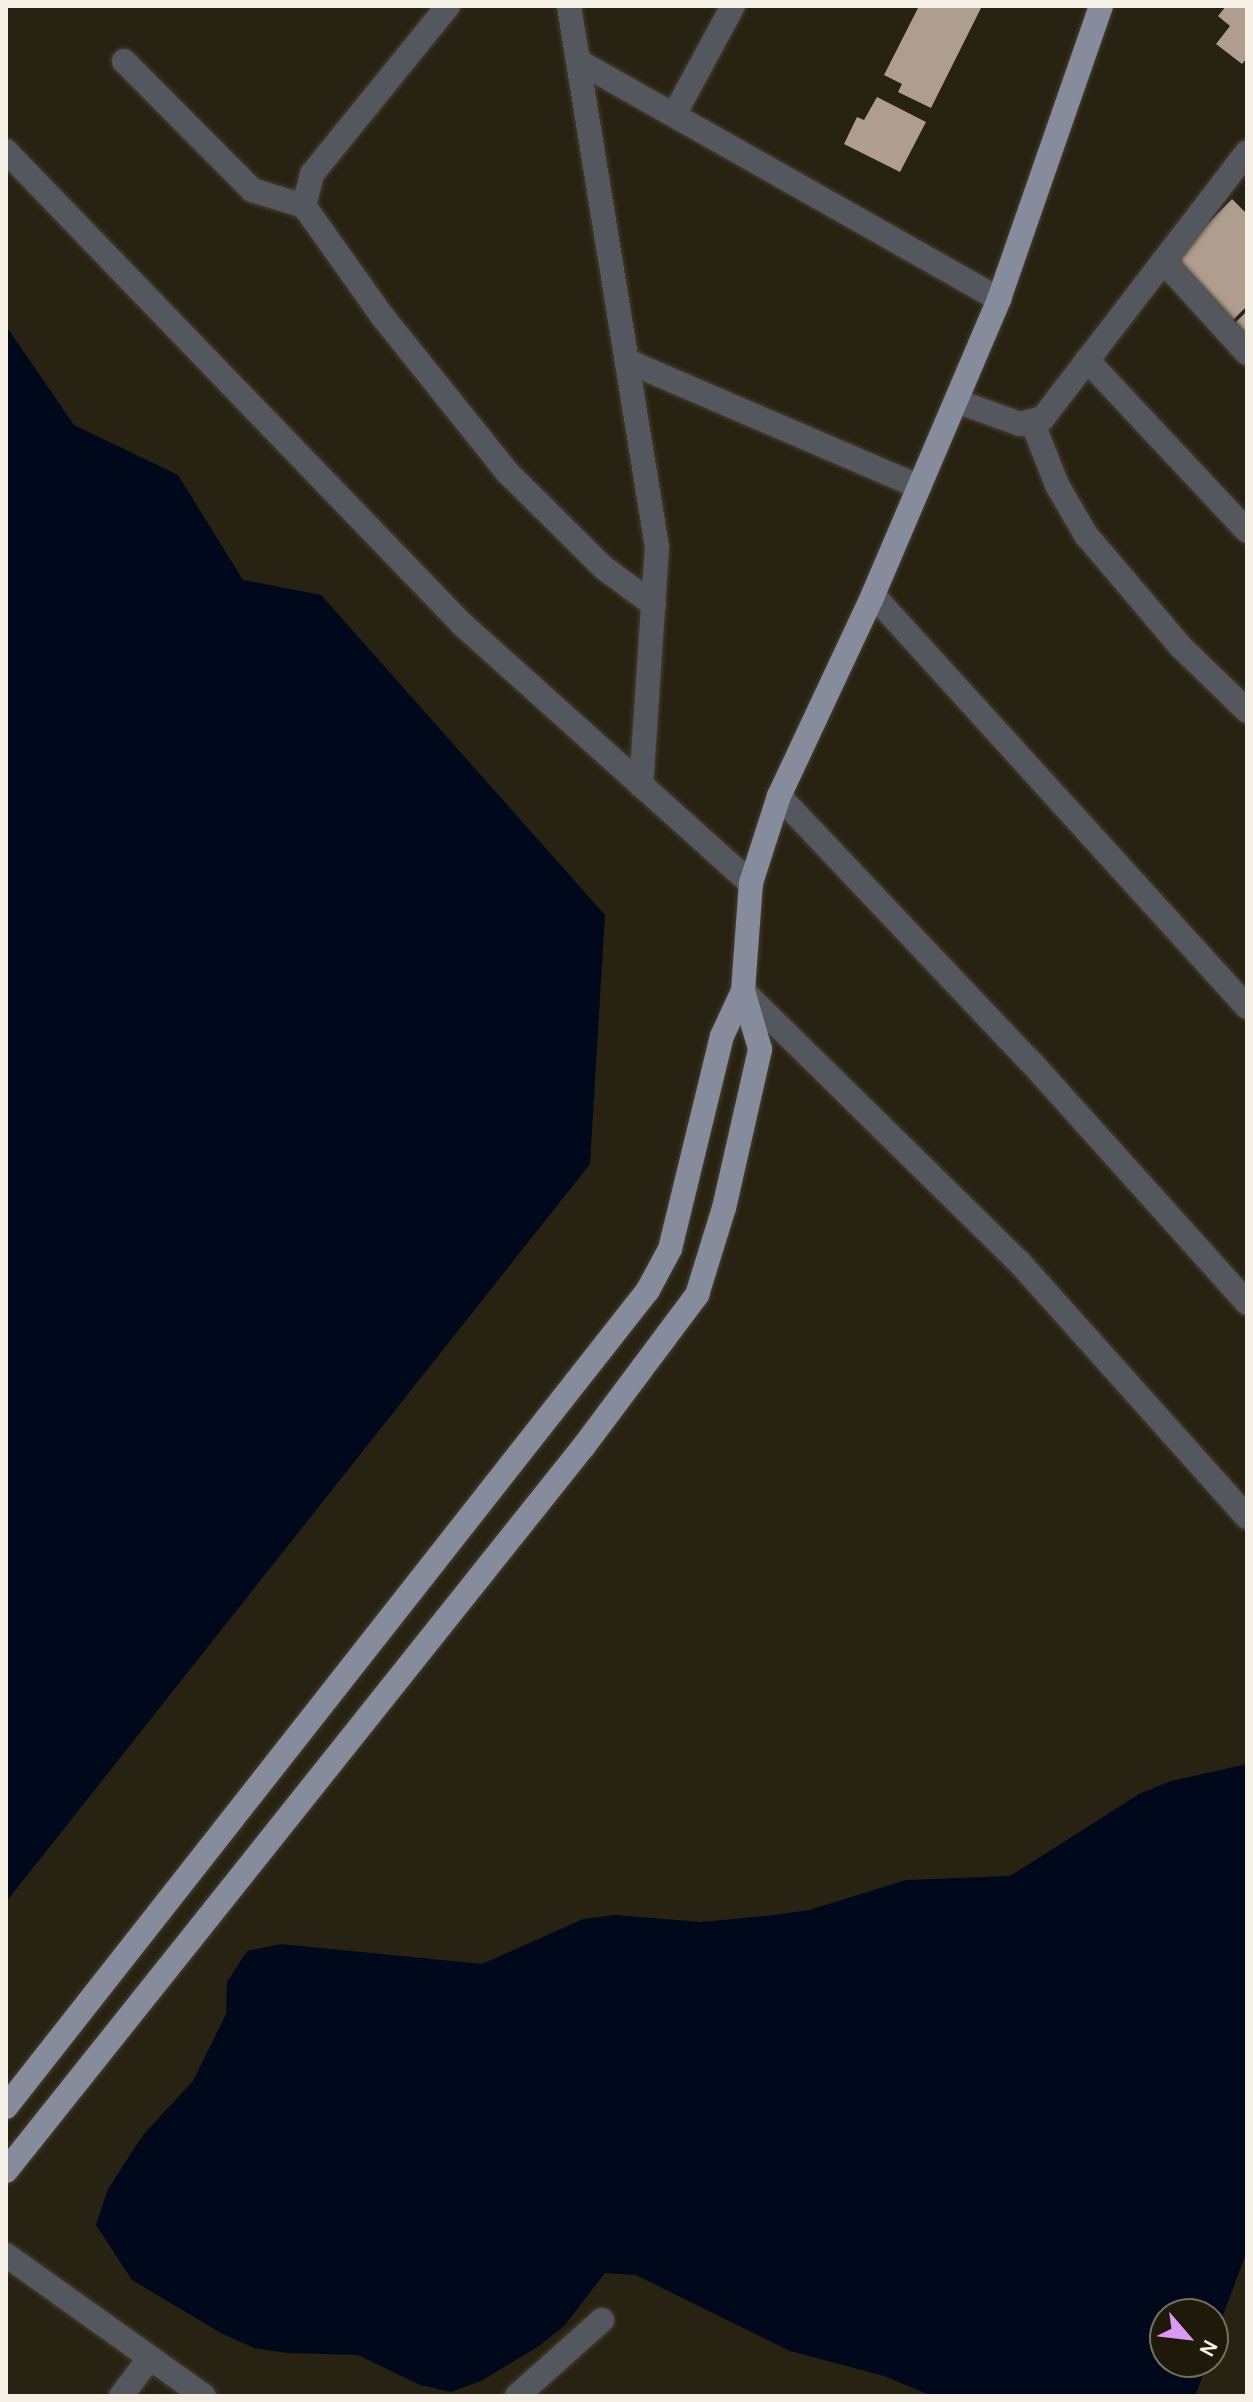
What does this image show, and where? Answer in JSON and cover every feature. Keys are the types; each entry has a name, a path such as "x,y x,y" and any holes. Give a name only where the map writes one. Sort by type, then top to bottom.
{"main road":[{"path":"6,2171 584,1446 697,1295 724,1208 760,1049 743,991 751,883 779,796 873,595 999,299 1101,6"},
{"path":"6,2107 648,1290 670,1249 722,1036 743,991"}],"street":[{"path":"304,206 312,174 448,6"},
{"path":"569,6 657,547 641,785"},
{"path":"674,115 733,6"},
{"path":"124,61 252,190 304,206 383,317 507,472 604,568 654,605"},
{"path":"578,61 999,299"},
{"path":"6,151 463,625 751,883"},
{"path":"956,401 1020,424 1033,424 1163,261 1239,181 1247,152"},
{"path":"1163,261 1247,353"},
{"path":"1087,360 1247,531"},
{"path":"627,361 919,487"},
{"path":"1033,424 1057,485 1086,535 1180,646 1247,711"},
{"path":"873,595 1247,1007"},
{"path":"779,796 1030,1061 1247,1303"},
{"path":"743,991 1019,1262 1247,1517"},
{"path":"6,2255 204,2396"},
{"path":"517,2396 602,2320"},
{"path":"121,2396 150,2358"}],"water":[{"path":"6,326 74,425 178,475 243,580 321,595 605,915 590,1164 6,1902"},
{"path":"1247,1764 1247,2251 1229,2299 1149,2298 1149,2378 1202,2378 1195,2396 932,2396 884,2376 790,2351 636,2275 605,2273 564,2326 539,2346 481,2381 451,2392 420,2385 358,2355 287,2353 254,2348 221,2333 132,2280 96,2225 108,2189 143,2135 193,2081 226,2014 227,1982 247,1951 281,1944 482,1964 583,1919 615,1915 701,1922 774,1915 809,1910 906,1880 1010,1876 1139,1794 1171,1781"}],"building":[{"path":"919,6 982,6 931,108 898,92 902,84 884,75"},
{"path":"1226,6 1247,6 1247,58 1242,64 1216,44 1230,26 1218,16"},
{"path":"877,97 926,122 900,172 844,144 857,117 864,120"},
{"path":"1232,199 1247,214 1247,306 1231,322 1170,262"},
{"path":"1247,311 1247,344 1230,328"}]}
